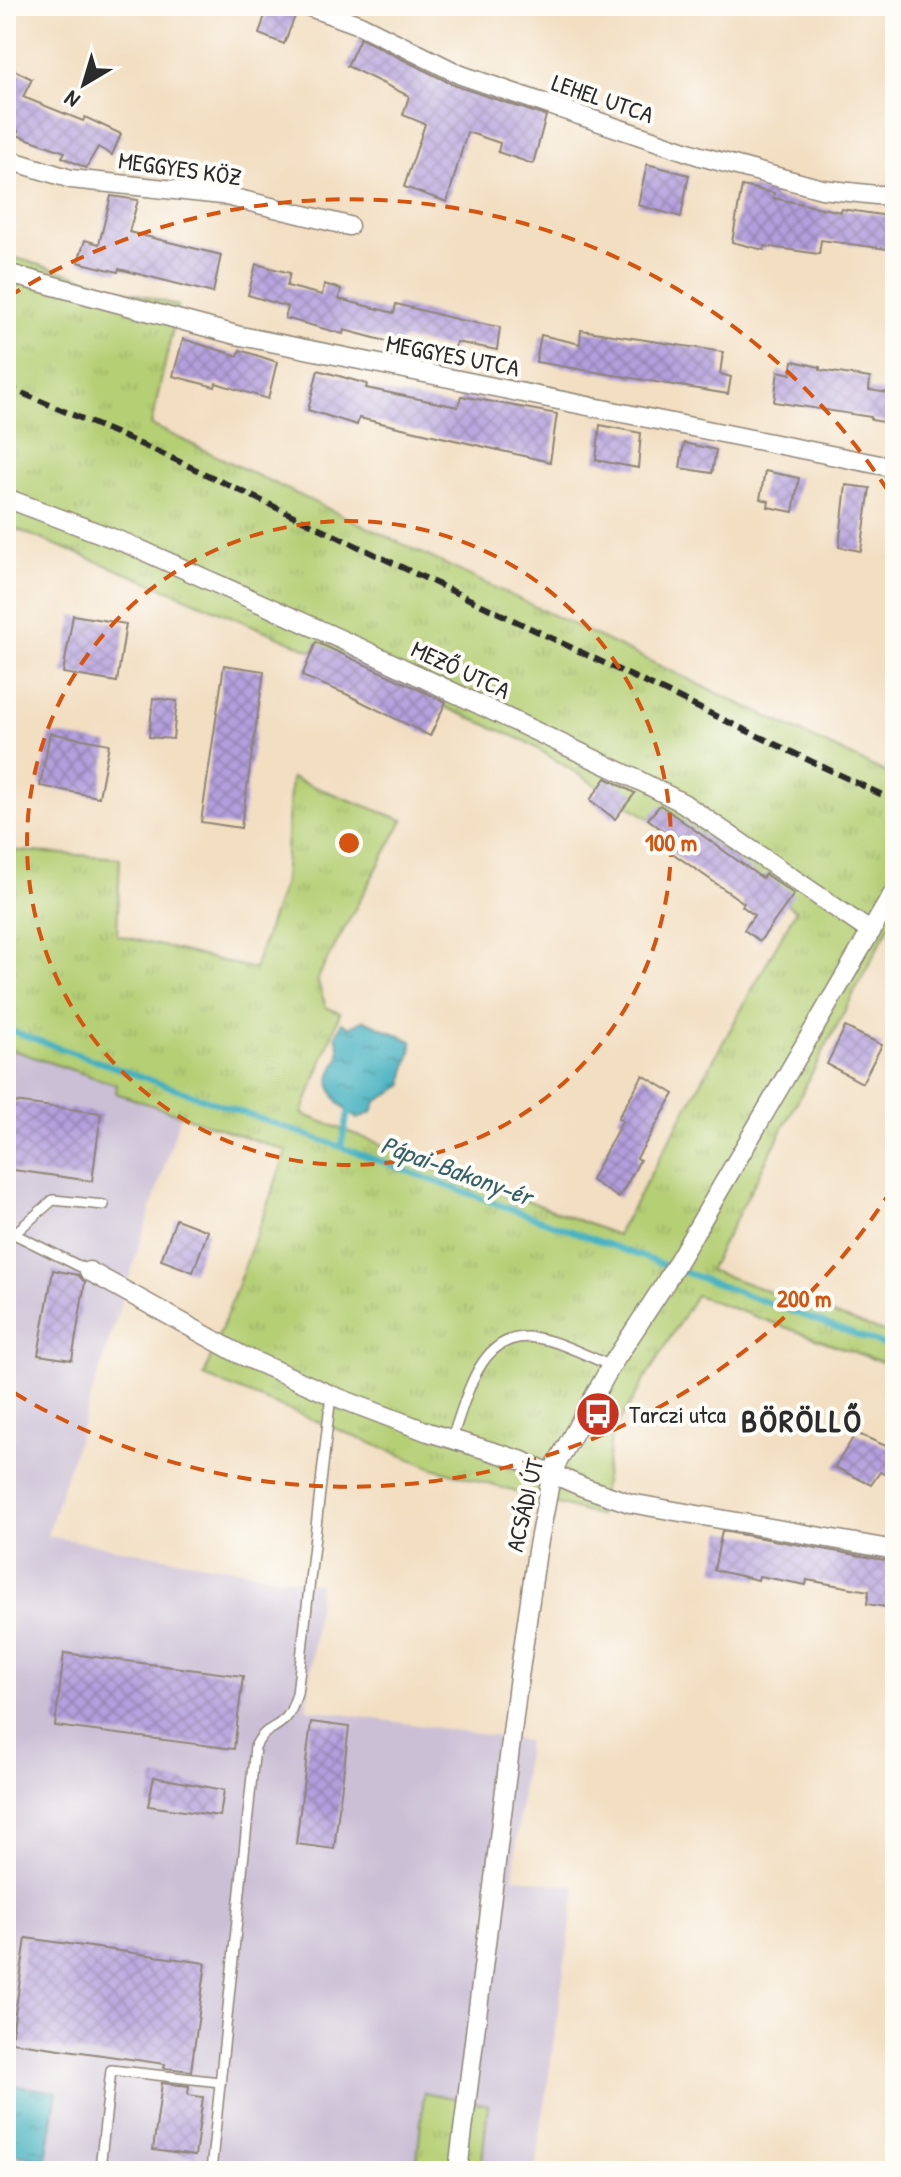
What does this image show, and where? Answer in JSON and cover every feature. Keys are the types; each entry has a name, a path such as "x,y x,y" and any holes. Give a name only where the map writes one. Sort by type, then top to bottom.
{"street":[{"name":"LEHEL UTCA","path":"307,6 360,25 461,75 700,156 822,189 895,195"},
{"name":"MEGGYES KÖZ","path":"6,159 71,179 222,195 349,226"},
{"name":"MEGGYES UTCA","path":"6,273 236,335 895,468"},
{"name":"MEZŐ UTCA","path":"6,498 128,544 200,576 649,785 695,811 871,932"},
{"name":"ACSÁDI ÚT","path":"458,2171 518,1684 552,1472 611,1366 664,1285 871,932 890,911 895,890"},
{"path":"89,1271 241,1355 331,1395 428,1432 552,1472 583,1487 630,1503 895,1550"}],"lane":[{"path":"89,1271 10,1231 53,1200 104,1205"},
{"path":"452,1438 476,1373 485,1358 506,1339 530,1337 547,1340 611,1366"},
{"path":"211,2171 255,1747 262,1733 283,1721 291,1711 297,1694 331,1395"},
{"path":"124,2171 100,2168 111,2070 220,2082"}],"shaded area":[{"path":"6,1048 117,1085 116,1094 181,1114 47,1536 319,1584 307,1709 527,1741 513,1877 576,1887 535,2171 481,2171 488,2105 425,2092 416,2171 49,2171 6,2165"}],"green space":[{"path":"6,255 178,306 151,425 895,777 895,924 890,924 709,1270 895,1336 895,1367 696,1295 612,1434 599,1516 433,1468 204,1376 287,1151 116,1093 117,1085 6,1048 6,850 120,858 117,935 254,969 284,882 291,778 403,820 317,979 326,1007 340,1013 302,1114 617,1235 796,910 525,741 171,591 6,525"},
{"path":"424,2092 488,2105 481,2171 416,2171"}],"water":[{"path":"364,1020 412,1041 412,1047 404,1085 376,1102 372,1112 357,1119 336,1098 330,1081 339,1058 336,1036 342,1022 350,1027"},
{"path":"6,2084 57,2092 46,2159 6,2152"}],"building":[{"path":"268,6 295,6 297,11 284,44 259,34"},
{"path":"360,38 456,86 546,116 533,164 498,152 500,143 467,132 447,202 404,187 425,124 403,115 409,96 347,66"},
{"path":"14,70 32,79 23,97 83,121 85,117 121,134 112,155 98,147 86,168 62,157 65,152 17,135 18,131 8,126 6,130 6,84"},
{"path":"647,164 689,175 681,217 638,205"},
{"path":"742,186 774,193 773,198 841,212 841,209 895,217 895,250 821,240 819,254 765,246 764,250 732,242"},
{"path":"111,196 138,200 129,232 221,255 213,293 78,262 85,240 99,244"},
{"path":"256,264 290,273 287,286 322,295 324,284 341,289 339,299 394,313 396,304 500,327 497,350 456,342 455,349 402,339 401,345 344,330 343,334 285,318 288,307 248,295"},
{"path":"581,330 723,352 720,374 731,377 728,394 536,362 541,335 580,344"},
{"path":"183,339 238,356 240,350 277,362 268,399 216,383 215,387 173,376"},
{"path":"793,361 820,367 820,370 870,378 869,390 895,394 895,424 871,420 871,417 774,402 778,371 791,374"},
{"path":"318,370 367,384 366,388 458,407 461,396 557,414 550,462 359,418 357,425 308,410"},
{"path":"600,425 641,433 638,468 596,460"},
{"path":"684,443 716,450 712,473 680,468"},
{"path":"765,471 799,478 793,512 768,507 769,501 760,499"},
{"path":"846,485 870,488 861,551 839,547"},
{"path":"73,615 126,624 117,682 63,673"},
{"path":"316,642 446,702 430,736 302,676"},
{"path":"224,665 264,671 241,828 201,822"},
{"path":"153,698 177,701 173,739 149,737"},
{"path":"50,733 109,744 99,797 40,786"},
{"path":"606,778 635,793 615,819 590,800"},
{"path":"660,805 762,878 765,874 794,894 760,941 744,930 754,915 742,906 744,903 668,850 675,840 648,819"},
{"path":"845,1027 882,1045 862,1083 827,1064"},
{"path":"643,1075 674,1094 637,1158 640,1160 619,1198 591,1180 622,1121 618,1118"},
{"path":"6,1101 101,1113 92,1181 6,1169"},
{"path":"176,1219 208,1231 193,1272 161,1260"},
{"path":"53,1270 78,1275 85,1282 72,1360 38,1355"},
{"path":"856,1433 895,1450 895,1479 880,1472 871,1485 835,1467"},
{"path":"722,1531 895,1562 892,1608 867,1604 869,1591 807,1580 806,1585 759,1576 758,1580 714,1570"},
{"path":"64,1653 243,1676 234,1749 55,1726"},
{"path":"311,1722 349,1727 334,1849 296,1844"},
{"path":"154,1777 224,1790 220,1816 148,1806"},
{"path":"26,1938 206,1963 191,2071 164,2068 165,2064 11,2042"},
{"path":"162,2083 189,2086 188,2095 203,2097 195,2156 153,2150"}],"waterway":[{"name":"Pápai-Bakony-ér","path":"6,1029 341,1147 895,1349"},
{"path":"341,1147 348,1113"}],"railway":[{"path":"6,386 161,453 895,801"}],"place":[{"name":"Tarczi utca","path":"598,1414"}],"district":[{"name":"BÖRÖLLŐ","path":"802,1420"}]}
